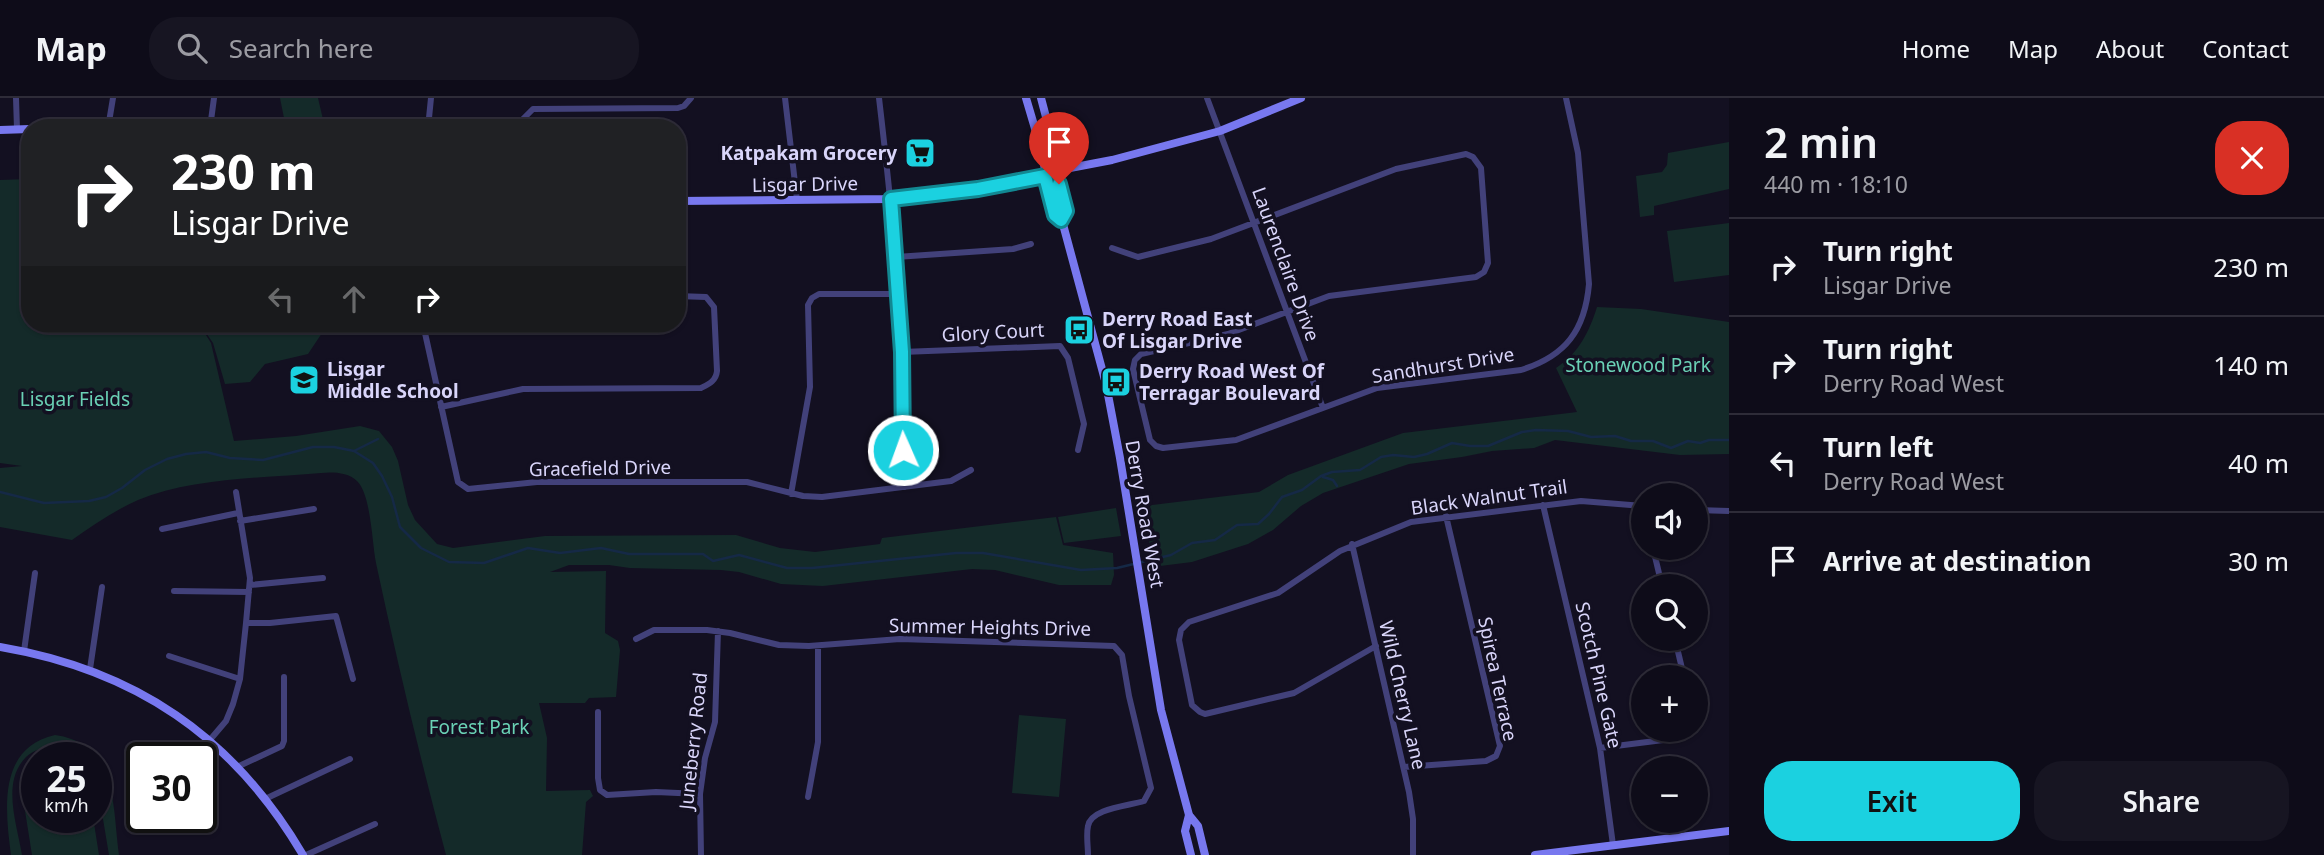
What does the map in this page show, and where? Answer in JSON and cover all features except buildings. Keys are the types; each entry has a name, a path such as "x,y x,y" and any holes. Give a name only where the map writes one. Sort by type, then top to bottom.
{"street":[{"path":"16,98 17,129"},
{"path":"110,119 113,98"},
{"path":"211,119 214,98"},
{"path":"429,119 430,98"},
{"path":"523,119 533,109 678,108 691,98"},
{"path":"785,98 797,200"},
{"path":"879,98 896,257 902,352 905,487"},
{"name":"Derry Road West","path":"1026,98 1040,142 1055,215 1061,220 1106,384 1161,710 1189,815 1198,826 1205,855"},
{"name":"Derry Road West","path":"1041,98 1057,159 1057,172 1066,211 1061,220"},
{"name":"Laurenclaire Drive","path":"1207,98 1289,313 1322,408"},
{"name":"Lisgar Drive","path":"686,201 891,199 978,189 1045,176 1220,131 1301,98"},
{"name":"Sandhurst Drive","path":"1255,223 1326,194 1409,165 1466,154 1473,157 1481,168 1488,263 1479,275 1338,295 1228,334 1141,354 1135,360 1133,369 1150,440 1156,446 1163,448 1236,440 1377,388 1521,370 1538,365 1569,343 1587,306 1588,284 1578,153 1566,98"},
{"path":"0,131 21,129"},
{"path":"1112,248 1138,257 1211,239 1255,223"},
{"path":"896,257 1013,249 1031,244"},
{"path":"791,494 810,387 808,305 812,298 820,294 898,294"},
{"path":"441,407 523,389 701,388 710,384 716,378 717,371 714,307 706,297 686,296"},
{"name":"Gracefield Drive","path":"425,333 458,482 468,489 537,482 747,482 791,494 822,497 951,481 971,470"},
{"name":"Glory Court","path":"902,352 1060,346 1069,358 1084,424 1078,450"},
{"path":"209,741 226,721 240,679 250,589 236,492"},
{"name":"Black Walnut Trail","path":"1376,646 1294,692 1210,713 1200,712 1192,705 1179,640 1185,625 1278,593 1352,544 1411,522 1581,501 1631,505"},
{"name":"Scotch Pine Gate","path":"1543,505 1600,748 1614,855"},
{"path":"240,521 314,509"},
{"path":"1708,510 1729,510"},
{"path":"162,529 239,513"},
{"name":"Spirea Terrace","path":"1404,767 1486,761 1496,755 1500,746 1446,516"},
{"name":"Wild Cherry Lane","path":"1352,544 1412,806 1413,855"},
{"path":"24,651 35,573"},
{"path":"174,591 250,589 323,578"},
{"path":"90,669 103,587"},
{"path":"246,622 270,623 336,616 353,680"},
{"path":"636,639 654,630 718,631 779,645 818,646 818,742 808,797"},
{"name":"Juneberry Road","path":"701,855 700,794 705,758 715,722 718,631"},
{"name":"Summer Heights Drive","path":"818,646 900,639 1117,648 1122,655 1151,788 1149,796 1140,802 1099,813 1091,818 1088,825 1088,855"},
{"path":"0,647 90,669 160,705 209,741 237,767 265,799 304,855 375,824"},
{"path":"169,656 240,679"},
{"path":"237,767 282,746 284,677"},
{"path":"598,712 597,778 603,793 613,796 656,792 700,794"},
{"path":"1600,748 1647,742"},
{"path":"265,799 350,759"},
{"name":"Derry Road West","path":"1189,815 1185,831 1191,855"},
{"path":"1535,855 1729,831"}],"green space":[{"path":"280,98 318,98 323,119 284,119"},
{"path":"1729,142 1729,189 1654,206 1654,215 1640,217 1636,176 1662,172 1667,165 1668,153"},
{"path":"21,179 21,333 205,333 211,343 234,441 296,436 360,426 379,431 392,447 398,461 408,505 415,520 437,544 453,548 545,536 736,535 780,548 815,552 880,544 882,538 1056,517 1063,545 1113,553 1114,575 1111,585 1059,585 995,570 972,569 823,586 781,584 739,572 721,570 569,565 550,572 606,571 605,633 618,641 620,650 616,697 589,698 585,703 539,703 547,738 546,791 590,790 593,796 586,802 582,855 446,855 392,636 376,563 368,507 362,487 353,478 340,473 325,473 228,480 181,487 129,504 72,540 0,527 0,468 22,466 0,463 0,180"},
{"path":"1729,223 1729,275 1674,282 1667,231"},
{"name":"Stonewood Park","path":"1597,307 1641,309 1729,322 1729,454 1680,455 1555,440 1534,448 1492,451 1409,464 1323,493 1301,506 1273,530 1248,544 1192,562 1160,566 1150,548 1144,506 1259,492 1288,475 1403,433 1577,412 1556,368 1571,356 1582,341"},
{"path":"206,333 322,333 308,354 265,364 250,382 225,384 213,343"},
{"path":"1116,508 1121,536 1064,543 1058,517"},
{"path":"1019,715 1066,719 1059,797 1012,793"},
{"path":"55,735 78,742 37,742"},
{"path":"21,756 12,791 22,855 11,855 7,816 7,798 15,765"},
{"path":"112,797 119,855 109,855 105,833 112,833"},
{"path":"29,833 96,833 99,855 32,855"}],"waterway":[{"path":"0,492 44,503 89,501 106,497 145,470 167,459 186,454 206,452 230,458 263,460 313,447 334,447 354,451 373,463 392,497 400,527 421,548 449,562 484,563 528,548 560,553 601,548 629,554 703,554 713,561 739,555 787,568 983,553 1081,570 1117,568 1171,555 1192,543 1215,540 1237,525 1258,524 1282,497 1302,490 1321,476 1332,472 1360,470 1381,457 1414,457 1452,443 1488,446 1522,432 1536,430 1653,441 1671,448 1688,441 1700,443 1729,440"},
{"path":"354,451 378,439"},
{"path":"1323,477 1333,480 1337,486"}],"place":[{"name":"Katpakam Grocery","path":"920,153"},
{"name":"Derry Road East Of Lisgar Drive","path":"1079,330"},
{"name":"Lisgar Middle School","path":"304,380"},
{"name":"Derry Road West Of Terragar Boulevard","path":"1116,382"}],"route":[{"path":"903,450 902,352 891,199 978,189 1045,176 1055,215 1061,220 1066,211 1059,184"}],"park label":[{"name":"Lisgar Fields","path":"75,399"},
{"name":"Forest Park","path":"479,727"}]}
